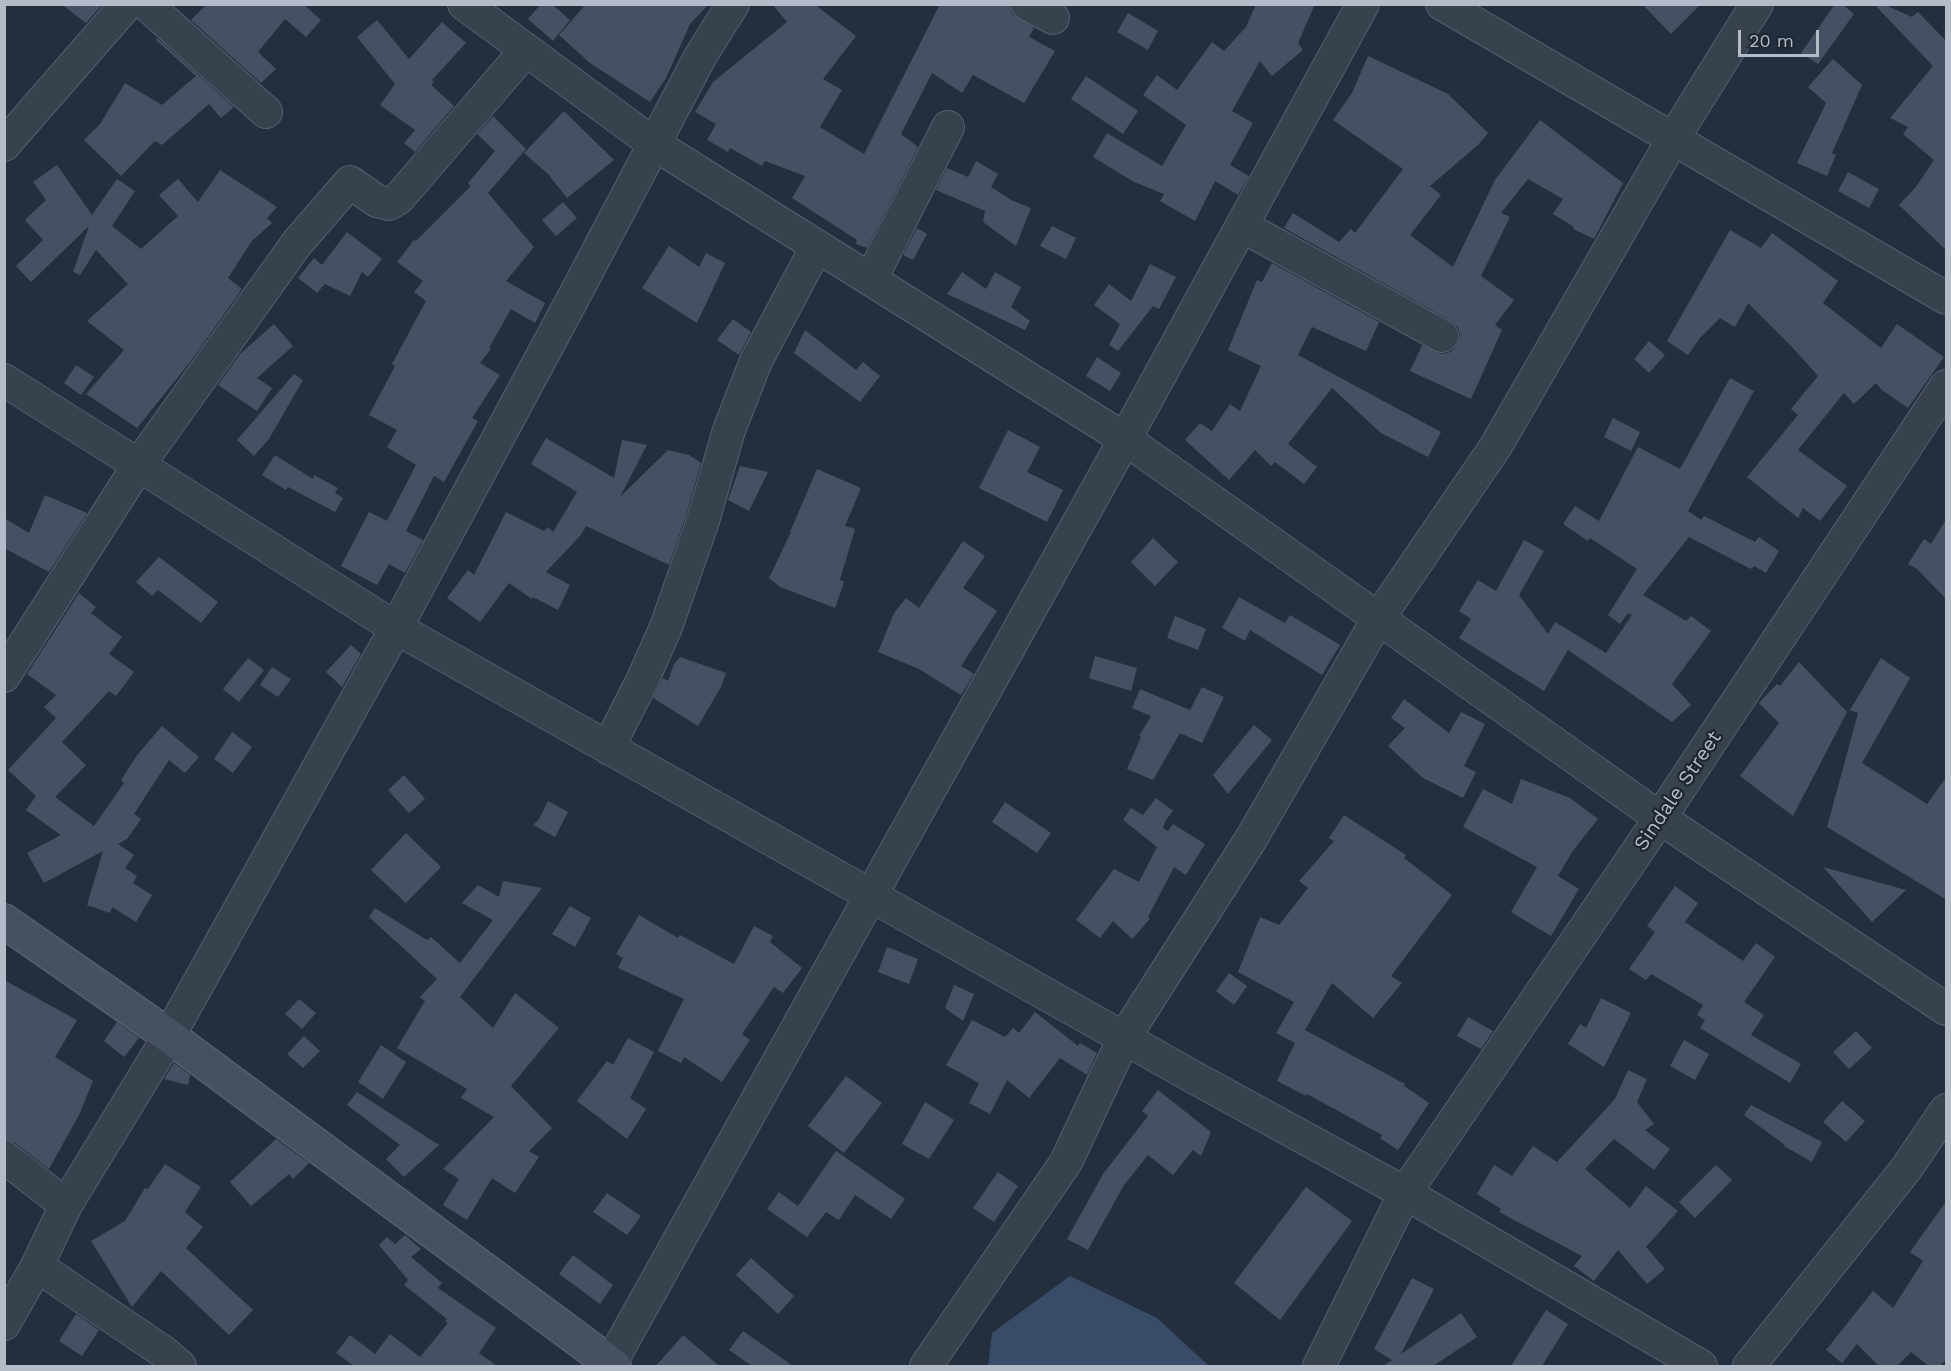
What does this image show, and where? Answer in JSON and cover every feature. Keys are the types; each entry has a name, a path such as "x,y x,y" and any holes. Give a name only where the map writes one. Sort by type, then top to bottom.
{"street":[{"path":"4,145 127,4"},
{"path":"146,4 266,112"},
{"path":"464,4 654,144 1125,439 1660,818 1947,1009"},
{"path":"4,921 169,1036 611,1366 1125,439 1363,4"},
{"path":"1443,4 1947,298"},
{"path":"926,1366 1066,1162 1124,1038 1251,839 1378,618 1496,446 1673,139 1757,4"},
{"path":"4,1324 37,1266 66,1205 169,1036 396,628 570,304 723,9"},
{"path":"4,676 138,466 297,243 350,182 377,201 389,204 399,198 526,50"},
{"path":"871,279 948,127"},
{"path":"1242,226 1442,336"},
{"path":"609,748 666,627 703,521 729,430 756,361 817,246"},
{"path":"4,380 396,628 1124,1038 1405,1193 1701,1366"},
{"name":"Sindale Street","path":"1318,1366 1405,1193 1660,818 1947,387"},
{"path":"1749,1366 1906,1169 1947,1110"},
{"path":"4,1157 66,1205"},
{"path":"37,1266 165,1353 180,1366"}],"water":[{"path":"1070,1276 1157,1318 1209,1366 988,1366 992,1333"}],"building":[{"path":"61,4 103,4 86,23"},
{"path":"207,4 303,4 321,20 306,37 285,19 258,52 276,69 261,83 191,20"},
{"path":"541,4 552,4 570,20 553,41 528,19"},
{"path":"586,4 709,4 690,24 666,78 650,102 590,63 559,35"},
{"path":"772,4 814,4 856,36 823,79 842,90 820,127 864,154 940,4 1009,4 1012,14 1034,28 1029,37 1055,51 1024,103 973,75 962,93 932,73 901,134 918,147 867,248 856,244 857,240 792,198 805,176 765,161 762,166 730,148 728,152 707,140 716,124 695,112 713,82 787,22"},
{"path":"1256,4 1315,4 1298,43 1303,50 1272,76 1260,61 1232,111 1253,123 1230,165 1249,176 1238,195 1215,181 1195,221 1160,201 1164,194 1134,182 1093,157 1107,133 1162,166 1186,125 1143,95 1157,75 1177,90 1212,42 1224,51 1246,27"},
{"path":"1642,4 1701,4 1671,34"},
{"path":"1835,4 1842,4 1854,14 1818,64 1801,53"},
{"path":"1874,4 1883,4 1912,17 1918,12 1947,42 1947,251 1899,205 1916,187 1934,160 1903,134 1908,127 1890,118 1933,66"},
{"path":"1128,13 1158,31 1148,50 1117,32"},
{"path":"377,20 409,59 442,22 466,43 432,80 434,82 431,85 454,106 415,152 404,143 415,130 380,105 395,84 357,37"},
{"path":"157,38 234,107 221,118 209,104 162,145 155,141 121,176 84,140 100,124 125,83 162,105 196,76 156,40"},
{"path":"1368,56 1448,94 1488,133 1478,145 1430,186 1441,195 1410,235 1453,267 1495,180 1540,120 1623,183 1594,239 1573,229 1574,227 1553,214 1563,199 1528,179 1501,213 1510,217 1481,276 1514,300 1495,325 1502,330 1471,399 1410,371 1422,345 1442,354 1451,352 1457,345 1460,335 1458,327 1284,228 1293,213 1339,242 1351,229 1355,233 1403,169 1333,120 1352,93"},
{"path":"1833,59 1862,85 1832,153 1836,155 1827,176 1797,163 1826,103 1808,87"},
{"path":"1086,76 1138,111 1123,134 1071,99"},
{"path":"564,111 614,160 567,198 548,174 524,153"},
{"path":"493,116 526,149 488,193 534,247 506,281 545,303 535,323 511,309 489,348 491,349 480,363 500,375 472,418 478,421 444,482 434,476 406,531 423,540 405,573 389,564 377,585 341,566 369,512 387,521 416,465 387,447 397,430 369,415 395,366 392,364 426,301 414,292 423,281 397,262 414,240 416,241 471,186 468,183 495,151 477,134"},
{"path":"976,161 998,174 991,187 1011,200 1031,208 1016,246 983,222 985,211 936,190 947,168 968,177"},
{"path":"57,165 92,215 117,179 135,191 112,226 141,249 178,216 159,195 178,179 198,202 220,170 277,207 267,218 272,223 251,242 228,278 242,289 191,361 137,428 86,394 124,350 87,321 128,284 96,250 80,275 73,272 89,226 31,282 16,266 43,240 25,220 46,200 33,182"},
{"path":"1848,172 1879,189 1869,208 1838,191"},
{"path":"563,202 577,218 556,236 542,220"},
{"path":"1052,226 1076,238 1066,259 1040,246"},
{"path":"917,228 927,234 913,260 903,255"},
{"path":"1730,230 1761,248 1772,233 1838,281 1823,303 1881,348 1897,324 1944,357 1908,408 1882,390 1876,383 1854,404 1844,393 1798,450 1847,486 1820,521 1803,508 1798,518 1747,477 1798,415 1791,409 1818,376 1748,303 1735,327 1720,318 1700,338 1688,355 1667,341"},
{"path":"347,232 382,259 368,277 362,272 350,296 325,284 317,293 298,278 314,258 322,265"},
{"path":"669,246 699,267 706,253 725,263 697,323 642,288"},
{"path":"1272,263 1379,322 1366,351 1312,327 1298,355 1441,432 1428,457 1381,433 1332,388 1288,444 1317,467 1304,484 1275,462 1271,466 1255,450 1229,480 1185,440 1200,423 1212,431 1230,404 1240,411 1261,366 1228,350 1257,280 1262,282"},
{"path":"1150,264 1176,277 1159,309 1153,306 1118,351 1109,345 1120,324 1094,305 1109,284 1131,301"},
{"path":"962,272 986,289 995,272 1021,287 1011,307 1030,321 1025,330 947,294"},
{"path":"733,319 751,332 739,355 717,340"},
{"path":"274,324 293,346 257,378 272,388 257,411 218,385 240,354"},
{"path":"805,330 856,370 863,362 880,376 860,402 794,353"},
{"path":"1649,341 1665,355 1649,373 1634,359"},
{"path":"1097,357 1121,373 1110,391 1086,376"},
{"path":"76,365 94,377 81,395 64,383"},
{"path":"294,374 303,380 269,439 254,456 237,440"},
{"path":"1730,378 1754,391 1688,511 1701,520 1704,516 1755,542 1759,537 1779,551 1766,573 1754,566 1751,569 1689,537 1643,595 1686,621 1691,616 1711,631 1672,684 1691,705 1672,722 1568,650 1544,691 1459,638 1471,619 1459,611 1478,580 1496,591 1524,540 1544,551 1519,595 1548,634 1555,622 1606,653 1632,615 1628,613 1620,624 1608,615 1637,569 1590,538 1588,541 1563,524 1575,506 1599,521 1638,447 1680,469"},
{"path":"1613,418 1640,432 1631,451 1604,437"},
{"path":"1008,430 1040,447 1027,472 1063,490 1047,522 979,488"},
{"path":"546,438 614,478 622,440 647,445 620,497 668,450 689,455 701,463 669,565 586,526 580,536 546,572 570,585 558,610 533,597 532,599 509,583 480,622 447,598 468,570 474,575 506,512 544,531 548,527 553,532 577,492 531,464"},
{"path":"275,455 313,479 314,475 338,488 335,493 343,498 335,512 288,487 286,490 262,475"},
{"path":"740,466 768,472 749,511 728,500"},
{"path":"817,469 861,488 845,526 855,529 840,580 844,582 835,608 780,587 769,578"},
{"path":"45,495 87,513 49,572 4,548 4,518 29,533"},
{"path":"1947,518 1947,600 1917,569 1908,564 1924,539 1931,544"},
{"path":"1153,538 1178,562 1155,586 1131,562"},
{"path":"963,541 985,556 963,588 997,611 961,666 974,674 961,695 919,669 878,652 894,613 906,598 919,608"},
{"path":"159,557 218,602 201,623 158,590 152,596 136,582"},
{"path":"79,593 96,607 91,613 122,637 109,654 134,672 116,696 109,691 62,742 86,765 55,797 94,826 124,783 121,780 138,754 162,726 199,757 185,773 169,760 134,814 141,819 127,839 118,844 134,855 125,868 137,876 133,883 152,895 136,922 112,907 110,913 87,905 103,851 44,883 27,853 61,835 26,810 36,796 8,770 56,718 44,707 56,695 27,674"},
{"path":"1239,597 1285,623 1290,615 1340,645 1322,675 1250,630 1245,641 1222,628"},
{"path":"1175,616 1206,629 1198,650 1167,638"},
{"path":"351,645 361,654 342,687 326,672"},
{"path":"1095,656 1137,668 1131,691 1089,678"},
{"path":"680,657 726,673 721,687 698,726 653,698 663,678 668,681 674,664"},
{"path":"248,658 264,670 239,702 223,689"},
{"path":"1881,658 1910,678 1862,763 1927,804 1947,776 1947,900 1827,827 1858,713 1850,710"},
{"path":"1799,662 1847,712 1793,816 1740,776 1779,723 1759,703 1777,684 1780,686"},
{"path":"272,667 291,679 278,697 260,685"},
{"path":"1202,687 1224,697 1202,743 1180,733 1153,780 1127,769 1141,737 1139,736 1151,716 1132,708 1140,689 1190,710"},
{"path":"1404,699 1449,733 1461,712 1485,724 1464,766 1476,772 1463,798 1423,778 1388,746 1405,728 1391,718"},
{"path":"1254,725 1272,740 1228,794 1213,775"},
{"path":"232,732 252,747 233,773 214,759"},
{"path":"404,775 425,799 409,813 388,790"},
{"path":"1521,779 1570,798 1598,819 1572,852 1558,876 1579,889 1551,936 1511,912 1537,867 1463,827 1483,789 1512,804"},
{"path":"1156,798 1173,811 1163,828 1168,831 1173,824 1205,844 1186,875 1174,867 1148,917 1150,919 1132,939 1113,921 1100,938 1076,920 1114,869 1139,882 1157,847 1123,820 1131,808 1143,815"},
{"path":"548,801 568,812 555,837 533,825 539,819"},
{"path":"1005,802 1051,833 1037,853 992,822"},
{"path":"1344,815 1406,855 1404,858 1452,895 1391,976 1402,983 1373,1018 1332,983 1305,1030 1405,1084 1404,1086 1429,1103 1398,1150 1380,1138 1382,1135 1307,1094 1306,1096 1277,1081 1295,1043 1276,1033 1294,1002 1238,972 1260,917 1279,925 1308,888 1299,881 1334,841 1329,838"},
{"path":"406,833 441,867 406,903 371,870"},
{"path":"1823,867 1906,890 1872,922"},
{"path":"503,881 542,888 460,997 493,1028 515,993 559,1028 511,1086 552,1128 529,1151 539,1157 515,1193 492,1178 467,1220 443,1205 459,1179 443,1169 494,1117 461,1098 467,1089 397,1048 425,1001 420,997 437,979 369,917 375,908 427,940 431,937 460,963 493,920 462,903 478,885 499,897"},
{"path":"1675,886 1698,903 1685,922 1743,961 1756,943 1775,957 1744,1002 1764,1015 1751,1035 1801,1064 1790,1083 1700,1028 1705,1020 1697,1015 1703,1005 1651,974 1646,980 1629,969 1655,932 1647,926"},
{"path":"570,906 591,918 575,947 552,934"},
{"path":"639,915 678,938 680,935 734,964 754,926 773,936 770,942 802,968 783,993 774,987 742,1034 750,1040 722,1082 684,1057 681,1063 658,1051 684,999 618,968 623,958 616,954"},
{"path":"887,947 918,959 909,984 878,972"},
{"path":"1229,973 1247,986 1234,1005 1216,991"},
{"path":"4,980 77,1020 55,1057 93,1081 79,1115 49,1169 15,1143 4,1139"},
{"path":"954,985 974,994 963,1021 945,1008"},
{"path":"1601,998 1631,1013 1604,1067 1568,1044 1580,1024 1586,1028"},
{"path":"299,999 316,1013 302,1029 285,1014"},
{"path":"1035,1012 1078,1046 1080,1043 1097,1053 1087,1075 1060,1058 1029,1098 1007,1080 990,1114 969,1103 979,1083 946,1065 972,1020 1005,1037 1013,1028 1019,1033"},
{"path":"1468,1017 1493,1031 1481,1049 1457,1036"},
{"path":"117,1022 139,1038 124,1057 104,1041"},
{"path":"1856,1031 1872,1048 1849,1069 1833,1052"},
{"path":"304,1036 320,1051 303,1068 287,1054"},
{"path":"628,1038 654,1052 630,1098 646,1109 627,1139 577,1101 607,1061 613,1065"},
{"path":"1684,1040 1709,1054 1695,1080 1670,1066"},
{"path":"381,1045 406,1062 383,1099 358,1082"},
{"path":"174,1063 190,1075 188,1085 164,1079"},
{"path":"1628,1070 1647,1079 1637,1102 1654,1124 1645,1130 1670,1149 1654,1170 1614,1139 1585,1169 1630,1208 1646,1186 1678,1211 1646,1247 1665,1269 1647,1284 1618,1250 1594,1281 1574,1266 1582,1256 1499,1212 1501,1209 1477,1194 1494,1165 1512,1176 1533,1146 1557,1162 1615,1099"},
{"path":"846,1076 882,1103 844,1153 808,1126"},
{"path":"1158,1090 1211,1132 1201,1156 1193,1150 1173,1175 1148,1155 1124,1185 1088,1250 1067,1239 1103,1174 1148,1116 1142,1111"},
{"path":"357,1092 439,1145 404,1177 386,1159 400,1145 347,1105"},
{"path":"1842,1101 1865,1121 1846,1142 1823,1122"},
{"path":"925,1102 954,1120 929,1159 902,1144"},
{"path":"1751,1105 1822,1142 1812,1162 1784,1146 1744,1115"},
{"path":"276,1139 309,1163 293,1179 289,1174 251,1206 230,1182"},
{"path":"836,1151 905,1199 891,1219 855,1195 839,1220 826,1212 807,1237 767,1209 779,1192 798,1206"},
{"path":"165,1164 201,1187 185,1212 203,1227 186,1248 253,1310 229,1335 161,1271 132,1307 91,1241 125,1221 145,1188 148,1189"},
{"path":"1716,1165 1732,1180 1695,1218 1679,1202"},
{"path":"998,1172 1018,1186 994,1222 973,1208"},
{"path":"1306,1187 1352,1221 1280,1320 1234,1283"},
{"path":"607,1193 641,1216 627,1235 593,1212"},
{"path":"1947,1200 1947,1358 1940,1366 1929,1366 1911,1352 1897,1366 1879,1366 1857,1344 1842,1363 1826,1350 1873,1291 1893,1308 1923,1261 1910,1252"},
{"path":"405,1235 421,1249 411,1257 442,1283 438,1288 496,1328 479,1353 497,1366 354,1366 336,1353 350,1335 375,1354 390,1334 420,1357 448,1323 445,1322 447,1319 404,1285 408,1280 379,1245 387,1237 395,1244"},
{"path":"573,1255 613,1285 600,1304 559,1274"},
{"path":"751,1258 794,1296 778,1314 736,1275"},
{"path":"1412,1278 1434,1289 1401,1354 1461,1313 1477,1337 1433,1366 1383,1366 1392,1360 1374,1349"},
{"path":"1546,1310 1568,1324 1542,1366 1511,1366"},
{"path":"76,1314 99,1330 82,1356 59,1341"},
{"path":"743,1331 793,1366 752,1366 729,1350"},
{"path":"683,1335 719,1366 656,1366"}]}
